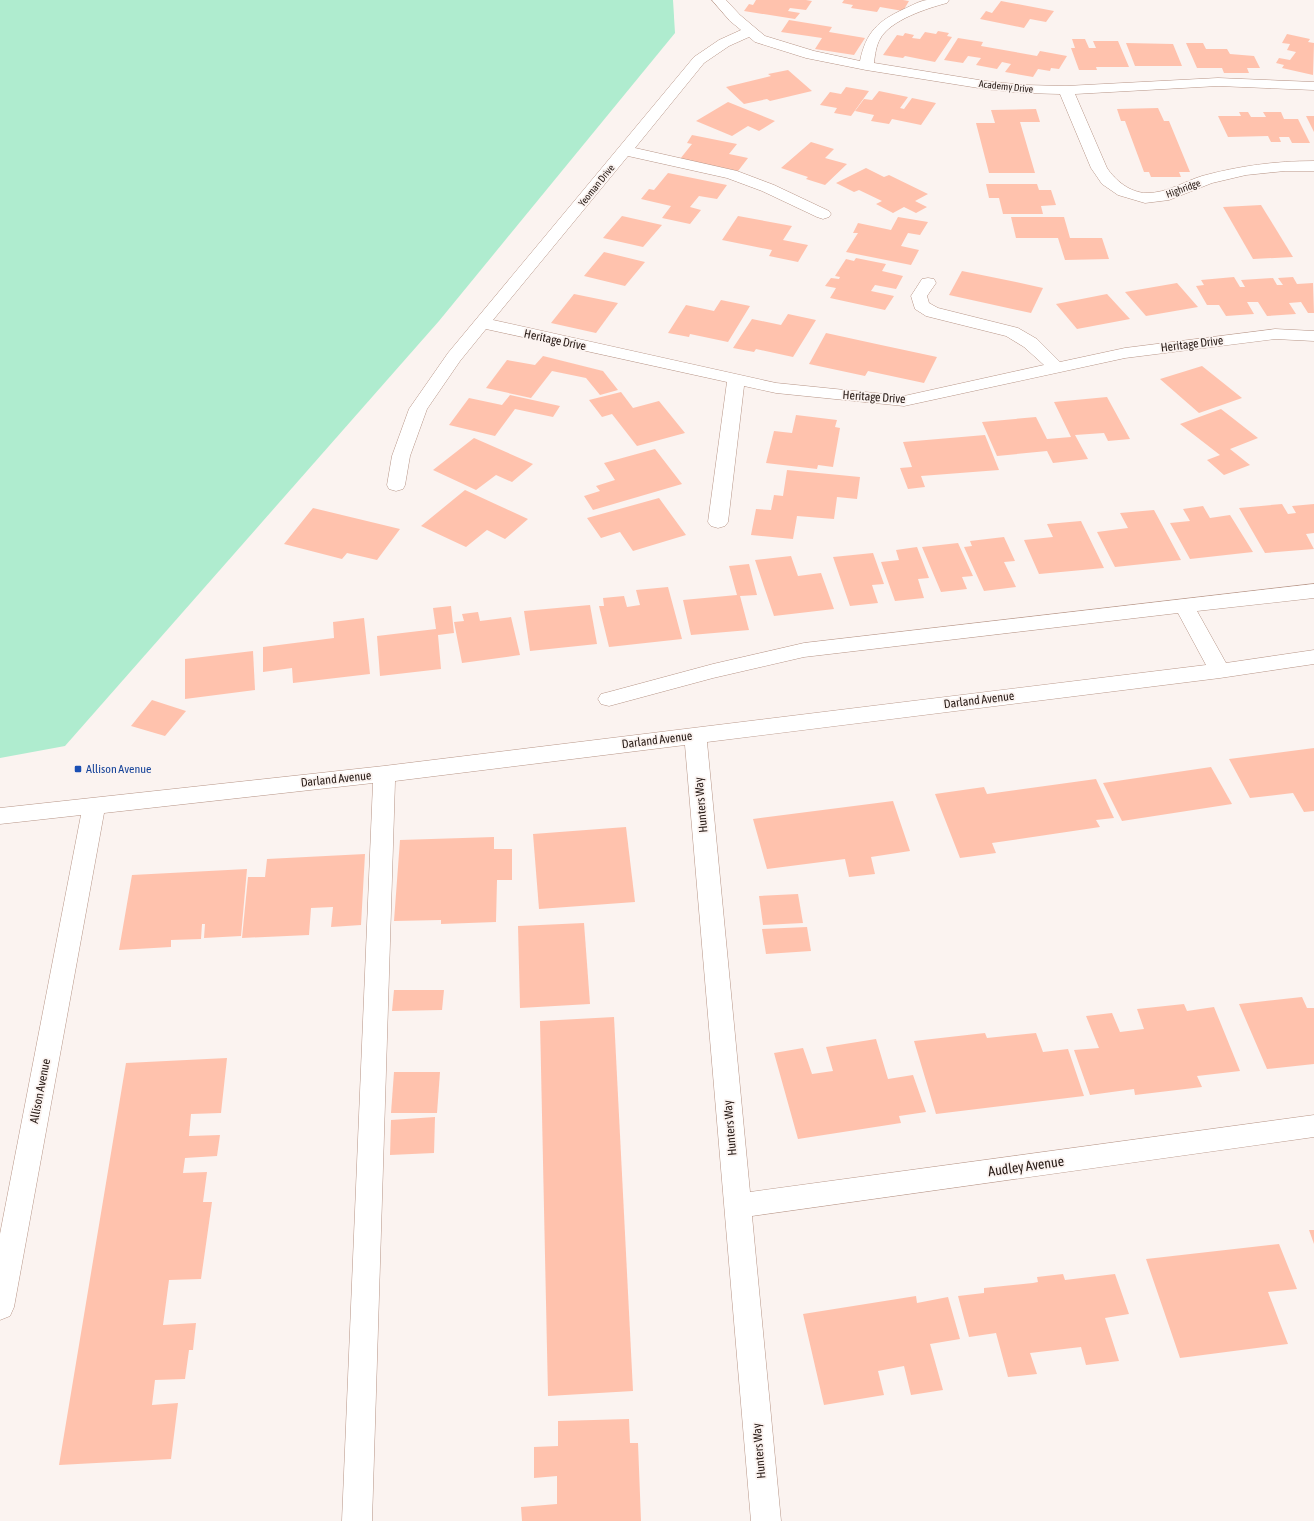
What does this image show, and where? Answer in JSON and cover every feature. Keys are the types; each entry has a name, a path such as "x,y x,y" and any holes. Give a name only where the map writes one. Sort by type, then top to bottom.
{"street":[{"name":"Academy Drive","path":"719,0 735,18 760,39 811,55 866,66 985,84 1024,89 1066,90 1218,82 1314,86"},
{"path":"866,66 873,38 882,28 900,16 942,0"},
{"name":"Yeoman Drive","path":"396,485 401,456 418,409 454,358 699,60 724,44 752,31"},
{"name":"Highridge","path":"1066,90 1098,168 1108,181 1124,192 1145,198 1169,195 1206,180 1246,170 1285,166 1314,166"},
{"path":"624,150 732,174 768,188 823,214"},
{"path":"928,283 919,296 921,305 932,312 1017,335 1032,343 1055,367"},
{"name":"Heritage Drive","path":"482,323 776,388 904,401 1125,353 1275,334 1314,336"},
{"path":"718,522 736,380"},
{"path":"609,699 713,671 804,650 1314,591"},
{"path":"1185,607 1220,671"},
{"name":"Darland Avenue","path":"0,816 384,774 1220,671 1314,656"},
{"name":"Hunters Way","path":"695,735 766,1521"},
{"path":"357,1521 384,774"},
{"name":"Allison Avenue","path":"0,1307 94,805"},
{"name":"Audley Avenue","path":"737,1206 1314,1126"}],"green space":[{"path":"0,0 673,0 675,33 439,321 65,746 0,758"}],"building":[{"path":"756,0 812,1 806,10 790,8 788,11 800,13 795,19 744,11 749,4 753,5"},
{"path":"844,0 909,1 903,11 880,7 877,12 851,8 853,5 842,3"},
{"path":"1001,1 1054,11 1046,22 1030,19 1024,28 980,19 986,11 992,13"},
{"path":"789,20 832,27 829,32 865,38 854,55 815,49 822,38 781,32"},
{"path":"938,31 949,33 947,36 952,37 935,62 905,56 903,58 883,55 897,35 903,36 905,33 914,35 912,38 920,39 925,32 936,34"},
{"path":"1287,34 1310,39 1308,42 1314,43 1313,75 1282,68 1284,65 1276,63 1279,58 1290,60 1296,52 1287,50 1290,44 1282,43"},
{"path":"958,38 983,42 981,46 1037,56 1040,51 1067,56 1059,69 1051,68 1050,71 1038,69 1033,77 1005,72 1011,64 1002,62 997,69 976,65 981,58 968,56 963,63 944,60"},
{"path":"1072,39 1085,39 1089,48 1096,48 1093,41 1118,41 1129,67 1096,67 1097,70 1079,70 1071,48 1075,48"},
{"path":"1126,43 1173,44 1182,66 1135,66"},
{"path":"1186,43 1203,43 1206,49 1227,49 1230,54 1254,56 1260,68 1247,68 1249,73 1224,73 1222,68 1197,68"},
{"path":"788,70 812,91 770,101 767,99 744,104 726,87 771,76 768,74"},
{"path":"846,87 869,91 851,116 834,113 837,108 820,105 830,92 841,94"},
{"path":"879,91 908,97 900,108 904,109 912,98 936,103 921,125 892,119 889,124 871,121 874,115 855,111 864,99 872,100"},
{"path":"728,102 775,121 759,131 748,126 732,136 696,121"},
{"path":"1158,108 1164,121 1169,121 1190,172 1179,172 1181,177 1151,177 1149,172 1144,172 1125,121 1121,121 1117,109"},
{"path":"1036,109 1040,122 1020,122 1035,173 989,173 976,123 995,123 991,110"},
{"path":"1239,112 1248,112 1251,117 1266,117 1263,112 1281,112 1284,119 1298,119 1310,143 1292,143 1289,137 1279,137 1281,142 1271,142 1268,136 1228,137 1218,116 1241,116"},
{"path":"1306,116 1314,116 1314,132"},
{"path":"692,135 737,144 729,154 748,158 738,171 680,159 692,144 687,143"},
{"path":"811,142 834,149 825,158 847,164 825,185 806,179 808,177 781,168"},
{"path":"866,168 884,177 889,175 928,194 915,201 927,207 916,213 904,207 893,213 876,204 882,201 859,190 854,192 836,183"},
{"path":"668,173 727,185 717,199 699,196 690,207 701,210 690,224 662,218 671,206 641,199 649,189 654,190"},
{"path":"986,184 1037,184 1039,190 1051,190 1056,205 1041,206 1043,214 1003,214 999,198 989,198"},
{"path":"1261,205 1293,257 1253,259 1223,207"},
{"path":"622,216 662,225 643,247 603,238"},
{"path":"738,216 792,226 783,240 808,245 798,262 769,256 772,250 722,240"},
{"path":"898,217 928,222 920,235 908,233 901,246 919,250 911,265 846,252 858,233 853,233 858,223 891,230"},
{"path":"1011,217 1064,217 1070,238 1016,238"},
{"path":"1058,238 1102,238 1109,259 1065,260"},
{"path":"604,252 645,262 625,286 584,276"},
{"path":"856,258 886,264 882,271 903,276 896,289 875,285 871,291 894,296 885,310 830,298 836,288 825,286 831,278 839,279 840,277 835,276 846,259 854,261"},
{"path":"962,271 1043,288 1031,313 949,295"},
{"path":"1234,277 1240,287 1245,287 1241,280 1273,278 1277,285 1283,285 1278,278 1293,277 1297,284 1313,283 1314,313 1308,313 1301,302 1289,303 1296,314 1267,316 1258,302 1247,302 1254,314 1226,316 1219,305 1207,305 1196,286 1204,285 1201,280"},
{"path":"1177,283 1198,307 1146,316 1125,292"},
{"path":"574,294 618,303 596,333 551,323"},
{"path":"1107,294 1130,319 1077,329 1056,304"},
{"path":"721,300 750,306 728,342 690,334 689,337 668,333 686,305 714,311"},
{"path":"788,314 816,320 793,357 756,349 754,352 733,348 752,319 781,325"},
{"path":"826,333 937,357 924,383 868,371 865,376 809,364"},
{"path":"543,356 603,371 618,390 600,395 586,378 552,371 531,398 486,388 507,360 535,365"},
{"path":"1202,366 1242,398 1199,413 1160,379"},
{"path":"621,392 633,408 659,401 685,433 637,446 612,414 602,417 589,400"},
{"path":"510,395 560,406 553,417 515,409 495,436 449,425 469,398 502,405"},
{"path":"1107,397 1130,439 1108,441 1104,433 1075,435 1088,459 1053,463 1047,451 997,456 982,422 1036,417 1047,439 1071,437 1054,402"},
{"path":"1221,409 1258,438 1230,449 1250,465 1224,475 1207,460 1220,455 1180,424"},
{"path":"796,415 837,420 835,427 840,428 833,467 818,465 817,469 766,463 774,431 792,433"},
{"path":"985,435 999,470 921,476 925,487 908,489 900,468 912,467 903,442"},
{"path":"474,438 533,464 512,482 496,475 476,490 433,470"},
{"path":"655,449 682,484 593,510 584,496 600,491 596,486 615,480 604,463"},
{"path":"787,470 860,477 857,499 837,497 834,519 797,516 793,539 751,535 756,509 771,510 774,495 783,496"},
{"path":"465,490 528,519 505,539 487,530 466,547 421,526"},
{"path":"659,498 686,535 633,551 620,532 601,538 587,518"},
{"path":"1282,504 1288,514 1296,513 1292,506 1314,504 1314,533 1306,534 1314,549 1265,553 1239,508"},
{"path":"1203,506 1210,518 1230,515 1253,552 1190,559 1170,523 1190,521 1183,509"},
{"path":"313,508 400,529 377,560 347,553 342,559 284,544"},
{"path":"1154,510 1181,560 1115,567 1097,532 1128,528 1120,513"},
{"path":"1081,521 1104,568 1039,574 1024,540 1053,537 1047,524"},
{"path":"1004,537 1015,561 1004,562 1016,587 984,591 964,547 972,546 970,541"},
{"path":"958,543 973,576 962,577 967,589 941,592 922,547"},
{"path":"917,547 929,578 918,579 924,598 895,601 881,562 899,560 896,550"},
{"path":"873,553 884,584 872,585 878,603 850,606 833,557"},
{"path":"791,556 798,576 821,573 834,609 774,616 755,560"},
{"path":"749,564 757,595 740,596 749,630 691,635 683,600 737,595 729,566"},
{"path":"668,587 682,639 609,647 599,606 604,606 603,598 624,596 627,607 640,605 636,590"},
{"path":"590,605 597,644 530,651 524,611"},
{"path":"451,606 454,633 438,635 441,669 380,676 377,636 436,629 433,608"},
{"path":"478,612 480,621 511,617 520,655 462,663 454,622 464,621 462,614"},
{"path":"364,618 370,674 293,683 292,668 263,672 263,647 334,638 333,622"},
{"path":"253,651 255,690 185,699 185,659"},
{"path":"152,700 186,711 165,736 131,726"},
{"path":"1314,748 1314,811 1304,812 1293,793 1250,798 1229,759"},
{"path":"1211,767 1232,804 1122,821 1103,783"},
{"path":"1096,779 1114,818 1096,820 1100,827 992,843 996,853 960,858 935,794 984,787 987,794"},
{"path":"893,801 910,851 871,857 875,874 849,877 845,859 767,869 753,819"},
{"path":"626,827 635,902 539,909 533,834"},
{"path":"494,837 494,849 512,849 512,880 497,880 496,922 441,924 441,920 394,921 400,840"},
{"path":"365,854 361,925 331,927 333,907 311,908 309,935 242,938 248,877 265,877 267,859"},
{"path":"247,869 241,936 204,938 205,924 202,924 201,939 171,940 171,947 119,950 132,875"},
{"path":"798,894 803,923 763,925 759,896"},
{"path":"584,923 590,1004 520,1008 518,926"},
{"path":"807,927 811,951 766,954 762,929"},
{"path":"394,990 444,990 442,1010 392,1011"},
{"path":"1302,997 1307,1008 1314,1008 1314,1064 1267,1069 1239,1004"},
{"path":"1184,1004 1187,1011 1214,1007 1240,1071 1197,1076 1202,1087 1135,1095 1134,1089 1090,1095 1074,1050 1099,1048 1086,1016 1112,1013 1120,1032 1144,1029 1137,1009"},
{"path":"614,1017 633,1391 548,1396 540,1021"},
{"path":"985,1033 987,1038 1036,1033 1043,1052 1068,1049 1084,1096 936,1114 914,1041"},
{"path":"876,1039 888,1079 913,1075 926,1112 899,1116 901,1123 798,1139 774,1053 803,1048 812,1074 833,1071 826,1047"},
{"path":"227,1058 221,1113 191,1114 189,1136 220,1135 217,1156 185,1158 183,1173 207,1172 203,1202 212,1202 201,1279 169,1280 163,1325 196,1323 193,1350 189,1350 185,1379 155,1380 152,1405 178,1403 171,1459 59,1465 126,1063"},
{"path":"394,1072 440,1072 437,1113 391,1113"},
{"path":"435,1117 434,1153 390,1155 391,1120"},
{"path":"1309,1230 1314,1230 1314,1244"},
{"path":"1279,1244 1297,1289 1268,1292 1288,1344 1180,1358 1146,1259"},
{"path":"1063,1274 1065,1280 1115,1274 1129,1314 1105,1318 1119,1361 1086,1365 1081,1347 1030,1353 1037,1374 1008,1377 996,1333 969,1337 958,1296 984,1293 984,1288 1038,1282 1037,1277"},
{"path":"916,1296 917,1303 948,1297 960,1339 930,1344 943,1390 911,1395 904,1366 878,1371 884,1395 824,1405 803,1314"},
{"path":"629,1419 630,1443 638,1443 641,1521 522,1521 521,1507 557,1504 557,1476 534,1478 534,1447 558,1446 558,1421"}],"place":[{"name":"Allison Avenue","path":"78,769"}]}
